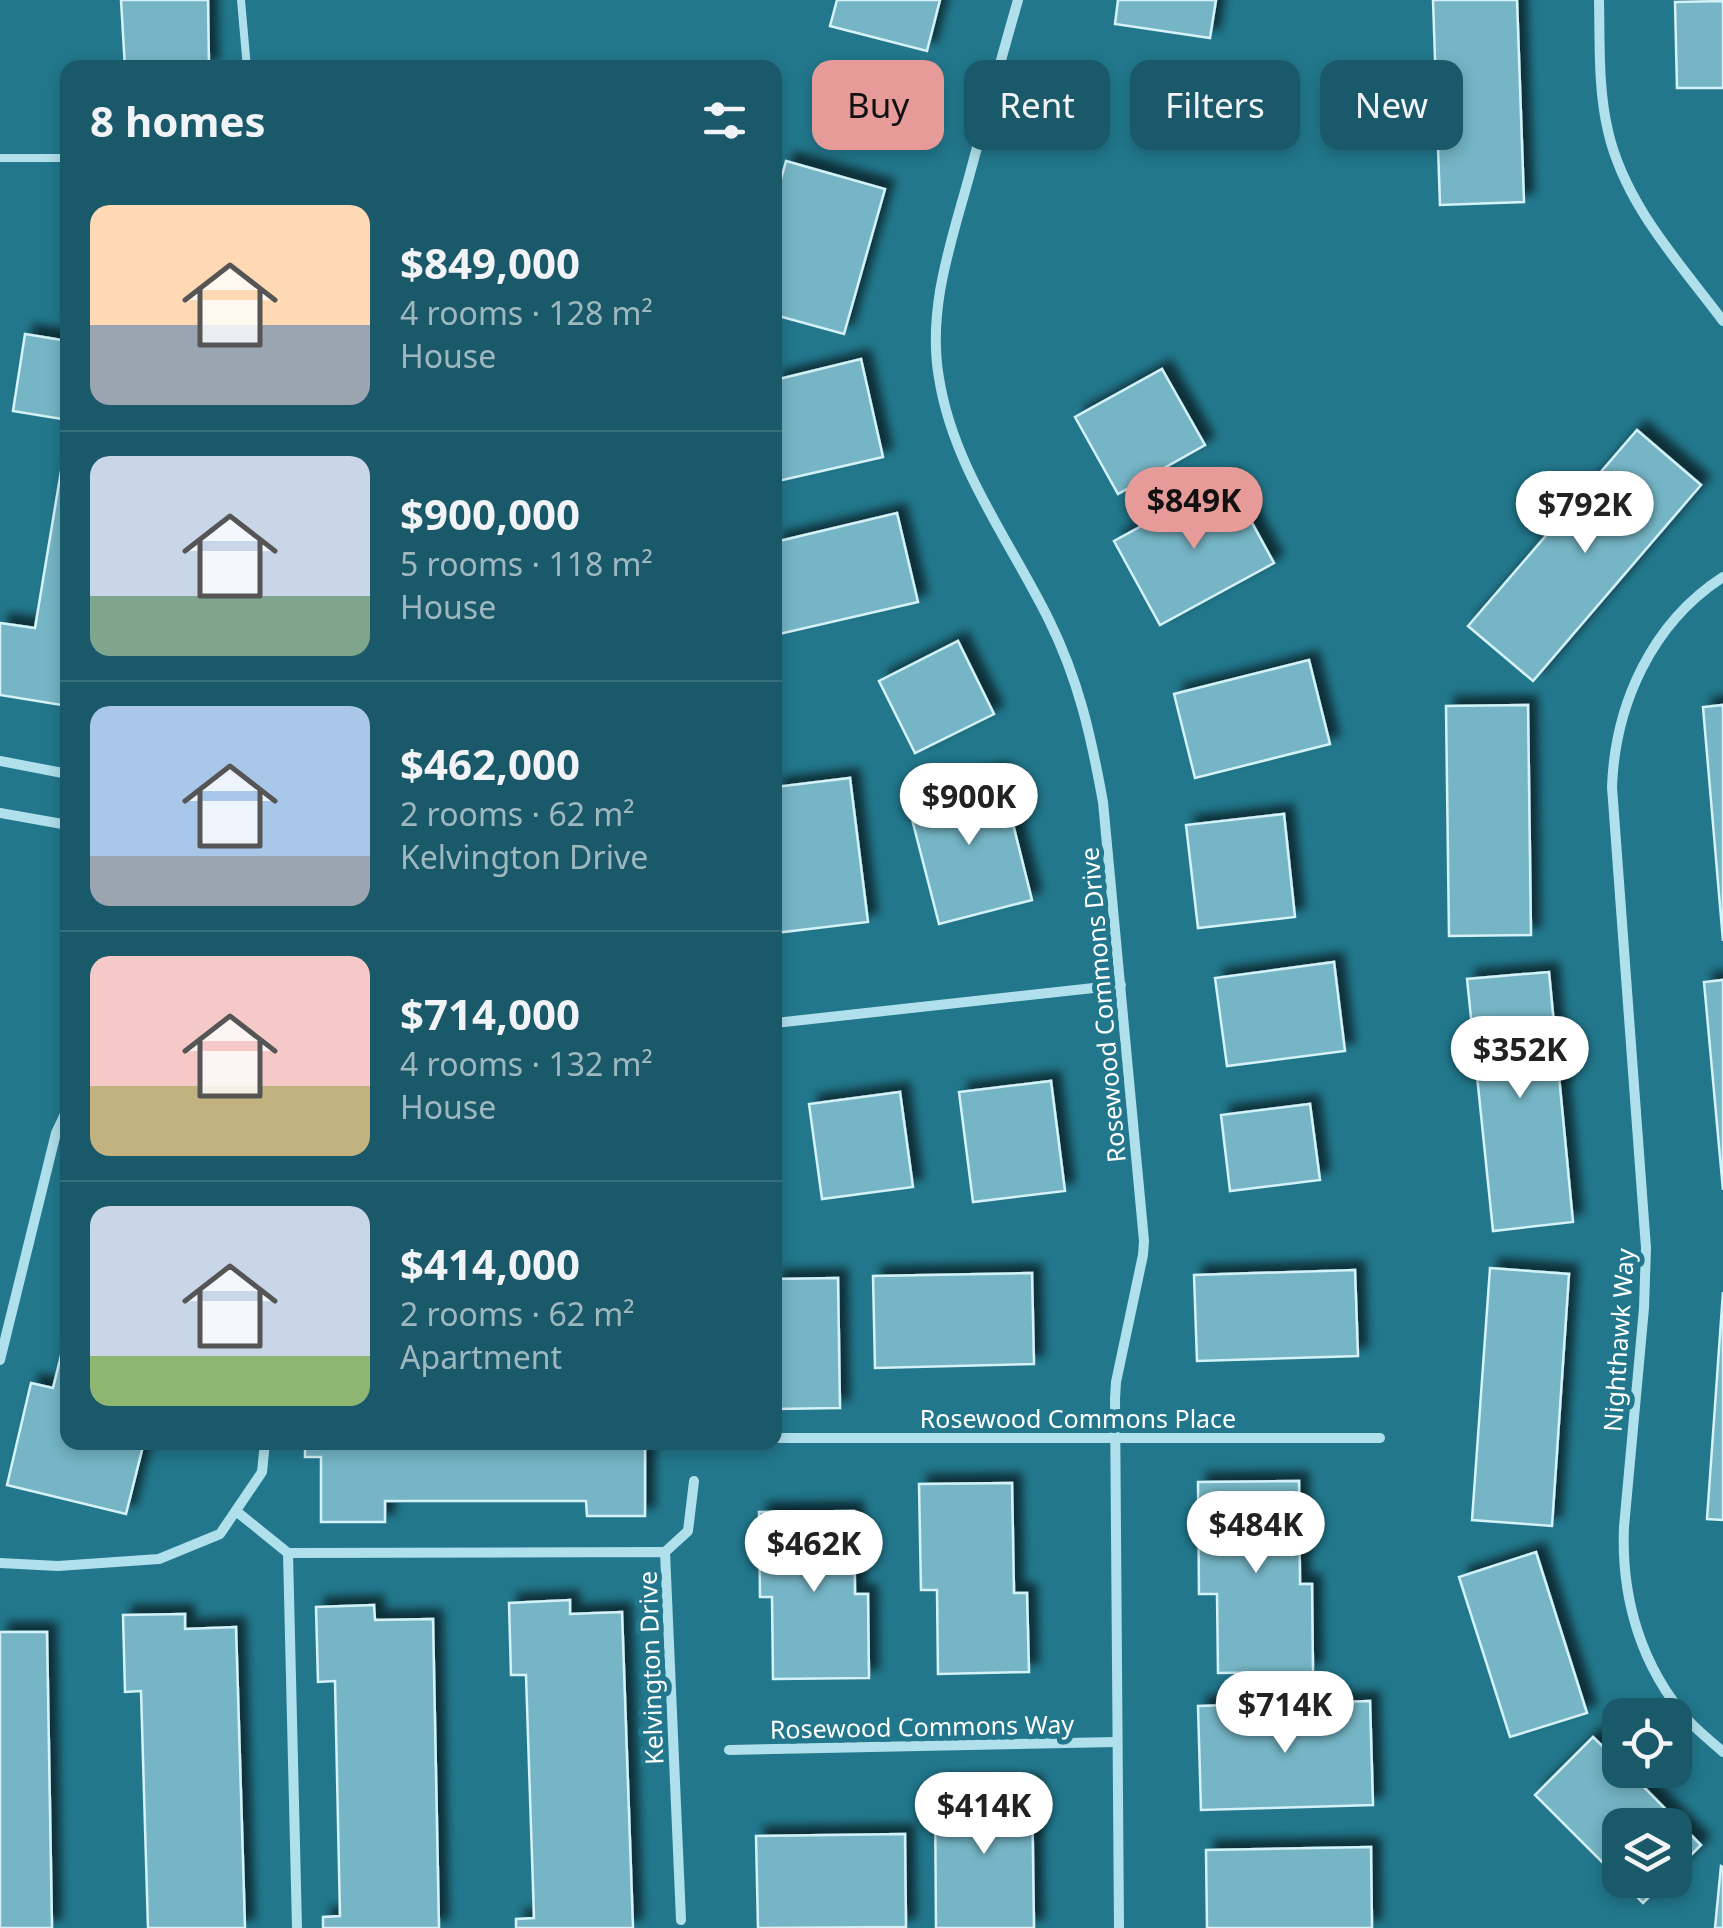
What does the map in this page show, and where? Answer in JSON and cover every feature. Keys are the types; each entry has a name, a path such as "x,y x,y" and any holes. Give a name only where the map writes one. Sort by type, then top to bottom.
{"street":[{"name":"Rosewood Commons Drive","path":"1018,0 940,283 936,320 938,376 957,442 1070,667 1094,746 1103,802 1144,1242 1116,1382 1119,1928"},
{"path":"1598,0 1602,92 1616,157 1637,205 1723,321"},
{"name":"Nighthawk Way","path":"1723,576 1676,616 1632,686 1618,731 1612,787 1646,1248 1624,1527 1626,1586 1636,1631 1656,1673 1689,1722 1723,1752"},
{"path":"0,761 60,772"},
{"path":"0,814 60,824"},
{"path":"782,1021 1122,985"},
{"path":"0,1360 60,1125"},
{"name":"Rosewood Commons Place","path":"782,1438 1380,1438"},
{"path":"0,1563 58,1566 160,1559 220,1534 262,1472 264,1450"},
{"path":"665,1552 688,1531 694,1481"},
{"path":"236,1510 288,1553 297,1928"},
{"name":"Kelvington Drive","path":"288,1553 665,1552 681,1920"},
{"name":"Rosewood Commons Way","path":"729,1750 1116,1742"}],"lane":[{"path":"241,0 245,60"},
{"path":"0,158 60,158"}],"building":[{"path":"121,0 208,0 209,60 125,60"},
{"path":"837,0 940,0 927,51 830,26"},
{"path":"1118,0 1216,0 1210,38 1115,24"},
{"path":"1433,0 1517,0 1524,202 1440,205 1438,150 1463,150 1463,60 1435,60"},
{"path":"1723,1 1723,88 1677,88 1675,2"},
{"path":"786,161 885,189 844,334 782,317 782,176"},
{"path":"25,334 60,340 60,419 13,411"},
{"path":"861,359 883,457 782,480 782,378"},
{"path":"1162,369 1205,445 1118,494 1075,417"},
{"path":"1637,430 1701,485 1533,681 1468,626"},
{"path":"60,477 60,705 0,695 0,623 35,628"},
{"path":"1228,479 1274,563 1160,625 1114,541"},
{"path":"897,513 918,602 782,633 782,540"},
{"path":"958,641 994,714 915,753 879,681"},
{"path":"1309,660 1330,744 1195,778 1174,694"},
{"path":"1528,705 1531,935 1449,936 1446,706"},
{"path":"1723,705 1723,941 1703,707"},
{"path":"1000,772 1032,900 939,924 906,796"},
{"path":"850,778 868,922 782,932 782,786"},
{"path":"1284,814 1295,917 1198,928 1186,825"},
{"path":"1334,962 1345,1051 1227,1066 1215,978"},
{"path":"1549,972 1573,1222 1493,1231 1467,979"},
{"path":"1723,980 1723,1190 1704,982"},
{"path":"1051,1081 1065,1191 973,1202 959,1092"},
{"path":"900,1092 913,1187 822,1199 809,1104"},
{"path":"1310,1104 1320,1180 1230,1191 1221,1115"},
{"path":"1490,1268 1569,1274 1552,1526 1472,1520"},
{"path":"1355,1270 1358,1356 1197,1361 1194,1275"},
{"path":"1032,1273 1034,1364 875,1368 873,1276"},
{"path":"838,1278 840,1408 782,1409 782,1279"},
{"path":"1723,1292 1723,1520 1707,1519"},
{"path":"60,1360 60,1450 142,1450 126,1514 7,1485 31,1383 53,1388"},
{"path":"305,1450 645,1450 645,1516 587,1516 586,1501 385,1501 385,1522 321,1522 321,1457 305,1457"},
{"path":"1299,1481 1300,1584 1312,1584 1313,1672 1218,1673 1217,1594 1199,1594 1198,1482"},
{"path":"1012,1483 1014,1593 1027,1593 1029,1672 938,1674 937,1590 921,1590 919,1484"},
{"path":"854,1511 855,1594 868,1594 869,1678 773,1679 772,1597 760,1597 759,1512"},
{"path":"1536,1552 1587,1713 1510,1737 1459,1577"},
{"path":"570,1600 570,1614 622,1612 633,1928 516,1928 516,1919 534,1918 526,1675 511,1675 509,1603"},
{"path":"374,1605 375,1620 433,1619 439,1928 323,1928 323,1917 340,1916 335,1681 318,1682 316,1607"},
{"path":"185,1614 185,1629 236,1627 245,1928 148,1928 141,1691 125,1692 123,1615"},
{"path":"0,1632 47,1632 52,1928 0,1928"},
{"path":"1370,1701 1373,1805 1201,1810 1198,1706"},
{"path":"1593,1737 1602,1746 1602,1788 1645,1788 1664,1808 1602,1808 1602,1862 1535,1795"},
{"path":"1032,1786 1034,1928 936,1928 935,1787"},
{"path":"905,1834 906,1927 758,1928 756,1836"},
{"path":"1692,1836 1701,1845 1692,1854"},
{"path":"1371,1847 1372,1928 1207,1928 1206,1850"},
{"path":"1721,1866 1723,1928 1715,1928"}]}
